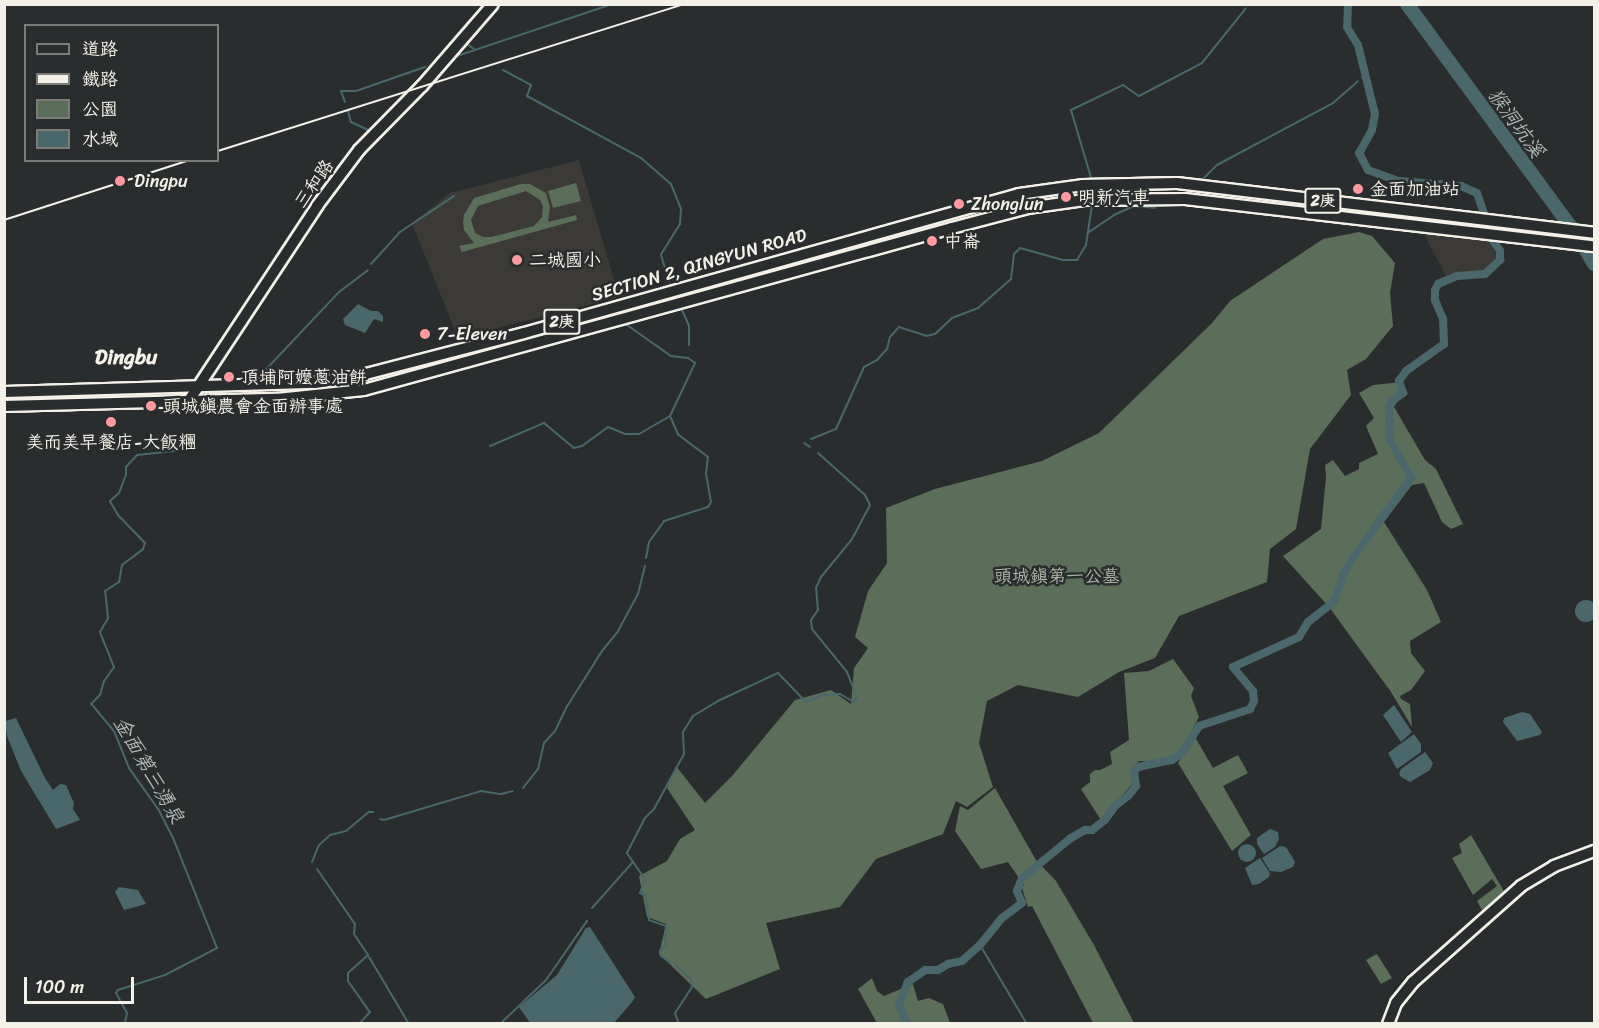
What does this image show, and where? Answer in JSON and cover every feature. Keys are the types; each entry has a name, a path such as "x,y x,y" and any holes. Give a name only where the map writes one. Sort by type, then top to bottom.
{"main road":[{"name":"三和路","path":"188,402 317,206 359,150 422,86 493,4"},
{"name":"SECTION 2, QINGYUN ROAD","path":"4,392 315,383 358,376 1018,194 1083,185 1184,184 1594,233"},
{"name":"SECTION 2, QINGYUN ROAD","path":"4,406 188,402 355,392 952,228 1028,208 1084,200 1185,199 1368,219 1542,242 1594,246"},
{"path":"523,329 527,344"},
{"path":"1388,1023 1396,1003 1413,982 1521,886 1554,866 1594,851"}],"shaded area":[{"name":"二城國小","path":"579,160 619,297 458,338 412,223 450,193"},
{"path":"1423,232 1486,239 1497,256 1485,270 1447,278"}],"green space":[{"path":"576,183 581,201 553,208 548,191"},
{"path":"521,184 530,184 546,193 550,207 548,222 576,215 577,220 462,252 459,246 474,243 464,230 463,222 464,215 474,198","holes":["526,191 540,200 543,207 542,217 534,226 491,237 483,237 475,233 471,220 478,206"]},
{"name":"頭城鎮第一公墓","path":"1359,232 1372,236 1395,263 1390,293 1393,326 1366,359 1347,370 1351,395 1310,449 1296,529 1270,549 1267,582 1179,616 1155,658 1119,672 1078,697 1018,685 987,701 979,743 993,787 967,807 956,801 943,834 876,859 840,907 766,923 780,969 706,999 659,954 666,924 647,917 639,876 667,861 680,839 695,830 667,788 676,766 705,803 732,776 795,700 831,690 851,704 854,668 868,648 855,637 868,591 887,563 886,508 935,489 1042,461 1099,433 1212,323 1230,301 1323,239"},
{"path":"1402,382 1403,392 1394,407 1425,460 1436,469 1463,524 1451,529 1442,522 1424,483 1412,485 1384,522 1427,590 1441,622 1410,641 1411,653 1425,671 1411,690 1400,696 1410,704 1412,727 1391,692 1329,607 1283,556 1321,529 1325,465 1333,460 1345,476 1359,469 1359,463 1378,454 1366,426 1374,418 1359,393 1373,385"},
{"path":"1173,659 1194,688 1191,696 1199,717 1180,752 1160,761 1139,761 1133,767 1133,783 1101,820 1081,789 1090,782 1090,774 1112,764 1110,752 1129,740 1124,673 1149,671"},
{"path":"1195,737 1213,768 1238,755 1248,773 1223,786 1251,835 1232,851 1178,763"},
{"path":"995,788 1036,860 1056,881 1094,945 1134,1023 1093,1023 1032,906 1028,907 1022,888 1024,885 1008,862 981,869 955,831 960,806 968,810"},
{"path":"1471,835 1505,893 1484,914 1477,901 1497,886 1492,879 1473,895 1452,858 1462,853 1459,844"},
{"path":"1377,954 1392,978 1381,984 1366,960"},
{"path":"872,978 877,991 884,996 913,984 918,1001 929,998 943,1004 950,1023 877,1023 858,989"}],"water":[{"path":"358,304 371,311 378,311 383,316 383,322 374,319 365,333 345,325 343,319"},
{"path":"1586,600 1594,603 1597,611 1594,619 1586,622 1578,619 1575,611 1578,603"},
{"path":"1394,705 1412,732 1401,742 1383,715"},
{"path":"1522,712 1530,714 1542,732 1540,735 1517,741 1503,722 1504,718"},
{"path":"16,718 45,778 53,790 60,784 66,785 74,803 73,809 80,820 56,829 21,771 7,736 5,721"},
{"path":"1414,734 1421,744 1421,752 1397,769 1388,753"},
{"path":"1425,752 1433,763 1430,770 1410,782 1401,777 1399,774 1401,769"},
{"path":"1270,829 1278,832 1279,839 1275,847 1264,854 1257,844 1257,838"},
{"path":"1247,844 1253,847 1256,853 1253,859 1247,862 1241,859 1238,853 1241,847"},
{"path":"1280,846 1286,847 1295,862 1293,867 1281,872 1270,871 1262,858"},
{"path":"1260,858 1270,873 1269,877 1259,884 1252,885 1245,868"},
{"path":"119,887 138,890 146,904 124,910 115,892"},
{"path":"590,927 635,997 632,1002 614,1023 530,1023 519,1007 557,975 586,928"}],"waterway":[{"path":"454,57 612,4"},
{"path":"1348,4 1347,27 1358,45 1375,114 1372,130 1359,153 1368,170 1399,181 1461,186 1477,193 1484,213"},
{"name":"猴洞坑溪","path":"1407,4 1579,238 1594,264"},
{"path":"1092,181 1071,110 1123,85 1139,96 1202,63 1246,8"},
{"path":"467,44 474,49"},
{"path":"345,102 341,91 356,91 425,67"},
{"path":"503,70 531,85 527,96 641,158 671,184 681,209 680,224 661,255 669,282"},
{"path":"1362,77 1366,73"},
{"path":"1202,180 1217,165 1333,103 1358,81"},
{"path":"348,111 351,122 368,130"},
{"name":"金面第三湧泉","path":"371,264 400,232 454,196"},
{"path":"811,439 836,429 864,367 877,360 887,349 890,337 899,327 926,336 935,334 952,318 978,308 1011,279 1014,254 1020,248 1063,260 1077,260 1086,245 1092,205"},
{"path":"1089,232 1116,214 1134,206 1155,208"},
{"path":"907,1024 899,1005 908,982 925,970 938,970 948,964 962,961 980,945 1002,918 1022,903 1017,891 1022,878 1071,838 1085,830 1092,830 1105,820 1115,806 1136,786 1134,772 1138,767 1172,760 1181,754 1199,726 1250,709 1254,701 1253,691 1233,667 1299,637 1308,622 1334,602 1344,573 1355,555 1411,478 1390,440 1389,408 1392,401 1403,393 1399,381 1406,371 1444,344 1443,319 1435,300 1435,290 1438,284 1457,276 1485,274 1500,260 1500,251 1493,241"},
{"name":"金面第三湧泉","path":"257,379 339,292 368,270"},
{"path":"682,310 689,326 689,345"},
{"path":"627,325 671,356 688,358"},
{"path":"646,558 649,542 664,521 708,507 711,502 706,473 708,457 678,434 670,416 695,363 688,358"},
{"path":"490,446 544,423 574,448 582,446 608,427 625,434 639,434 670,416"},
{"name":"金面第三湧泉","path":"125,1022 127,1013 116,993 118,990 165,975 217,948 173,838 158,809 129,768 114,731 91,704 100,695 104,681 114,667 100,632 108,618 105,591 119,582 122,565 143,549 145,543 118,515 110,501 119,493 126,475 126,467 137,455 175,451 182,447 184,440"},
{"path":"804,443 810,447"},
{"path":"670,962 661,956 660,951 665,945 666,926 649,920 646,896 640,893 645,879 627,853 645,818 654,809 684,754 683,732 693,716 720,700 778,673 806,702 822,695 840,694 854,702 857,697 847,672 812,629 811,620 818,610 816,588 821,577 852,539 870,505 865,495 818,453"},
{"path":"523,788 538,769 544,743 555,731 566,708 602,651 618,631 638,594 645,566"},
{"path":"380,819 384,820 481,791 501,794 513,791"},
{"path":"312,862 319,845 330,835 346,831 369,812 373,812"},
{"path":"592,908 633,862"},
{"path":"317,869 355,924 354,934 368,955 348,973 348,981 370,1012 359,1024"},
{"path":"500,1024 546,980 587,921"},
{"path":"980,945 1027,1024"},
{"path":"369,957 409,1024"},
{"path":"675,965 691,979 692,987 675,1013 679,1024"}],"railway":[{"path":"219,151 685,4"},
{"path":"4,220 184,162"}],"place":[{"name":"Dingpu","path":"120,181"},
{"name":"金面加油站","path":"1358,189"},
{"name":"明新汽車","path":"1066,197"},
{"name":"Zhonglun","path":"959,204"},
{"name":"中崙","path":"932,241"},
{"name":"二城國小","path":"517,260"},
{"name":"7-Eleven","path":"425,334"},
{"name":"頂埔阿嬤蔥油餅","path":"229,377"},
{"name":"頭城鎮農會金面辦事處","path":"151,406"},
{"name":"美而美早餐店-大飯糰","path":"111,422"}],"district":[{"name":"Dingbu","path":"126,357"}]}
